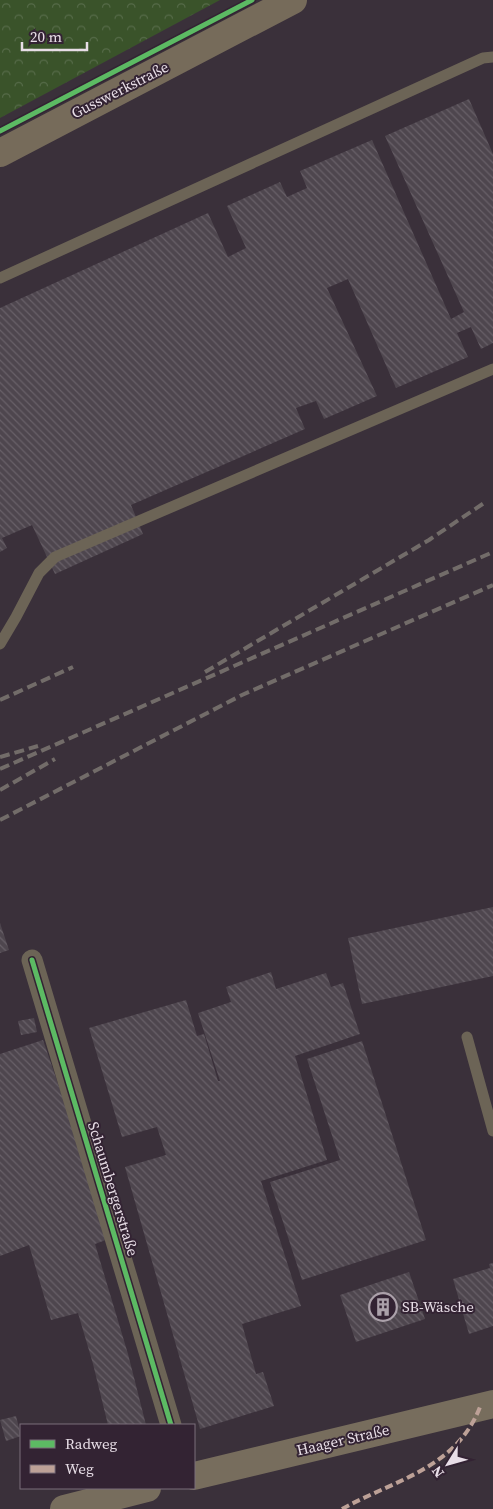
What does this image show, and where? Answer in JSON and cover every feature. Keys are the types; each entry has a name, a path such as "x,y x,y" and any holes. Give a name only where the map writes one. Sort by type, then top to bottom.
{"main road":[{"name":"Gusswerkstraße","path":"0,153 293,0"},
{"name":"Haager Straße","path":"195,1476 493,1404"},
{"path":"64,1509 143,1489"}],"street":[{"name":"Schaumbergerstraße","path":"32,960 170,1424"}],"lane":[{"path":"0,278 483,58 493,57"},
{"path":"0,644 39,572 55,557 493,369"},
{"path":"467,1037 493,1131"}],"green space":[{"path":"0,0 220,0 0,118"}],"building":[{"path":"469,99 493,154 493,343 481,349 471,327 457,333 468,357 396,388 348,279 327,288 377,396 324,419 316,401 296,408 305,429 131,505 143,534 55,574 32,525 2,538 7,548 0,552 0,308 208,213 228,257 246,248 227,206 280,182 287,197 307,188 300,171 372,140 451,319 464,312 385,136"},
{"path":"493,907 493,976 362,1004 348,938"},
{"path":"0,923 9,950 0,953"},
{"path":"271,972 276,989 326,973 331,987 343,983 360,1034 295,1056 327,1160 261,1181 301,1306 242,1324 256,1374 263,1372 274,1406 200,1429 125,1167 166,1155 157,1127 122,1137 89,1028 186,1000 197,1036 204,1034 218,1081 220,1081 198,1013 231,1002 226,987"},
{"path":"34,1018 37,1032 21,1035 18,1021"},
{"path":"43,1040 111,1238 95,1244 128,1354 146,1424 108,1424 78,1313 51,1320 29,1245 0,1256 0,1054"},
{"path":"362,1041 426,1240 302,1280 270,1182 340,1160 307,1059"},
{"path":"493,1263 493,1326 469,1334 453,1279 490,1268 489,1264"},
{"name":"SB-Wäsche","path":"409,1272 425,1319 356,1342 340,1295"},
{"path":"16,1416 20,1436 6,1441 0,1420"}],"railway":[{"path":"205,672 429,540 484,503"},
{"path":"0,769 493,552"},
{"path":"0,820 242,695 493,585"},
{"path":"0,700 73,667"},
{"path":"0,757 38,746"},
{"path":"0,790 55,759"}],"marked path":[{"path":"342,1509 422,1470 440,1459 456,1445 469,1428 480,1407"}],"cycle path":[{"path":"0,131 252,0"},
{"path":"32,960 171,1424"}],"place":[{"name":"SB-Wäsche","path":"383,1307"}]}
